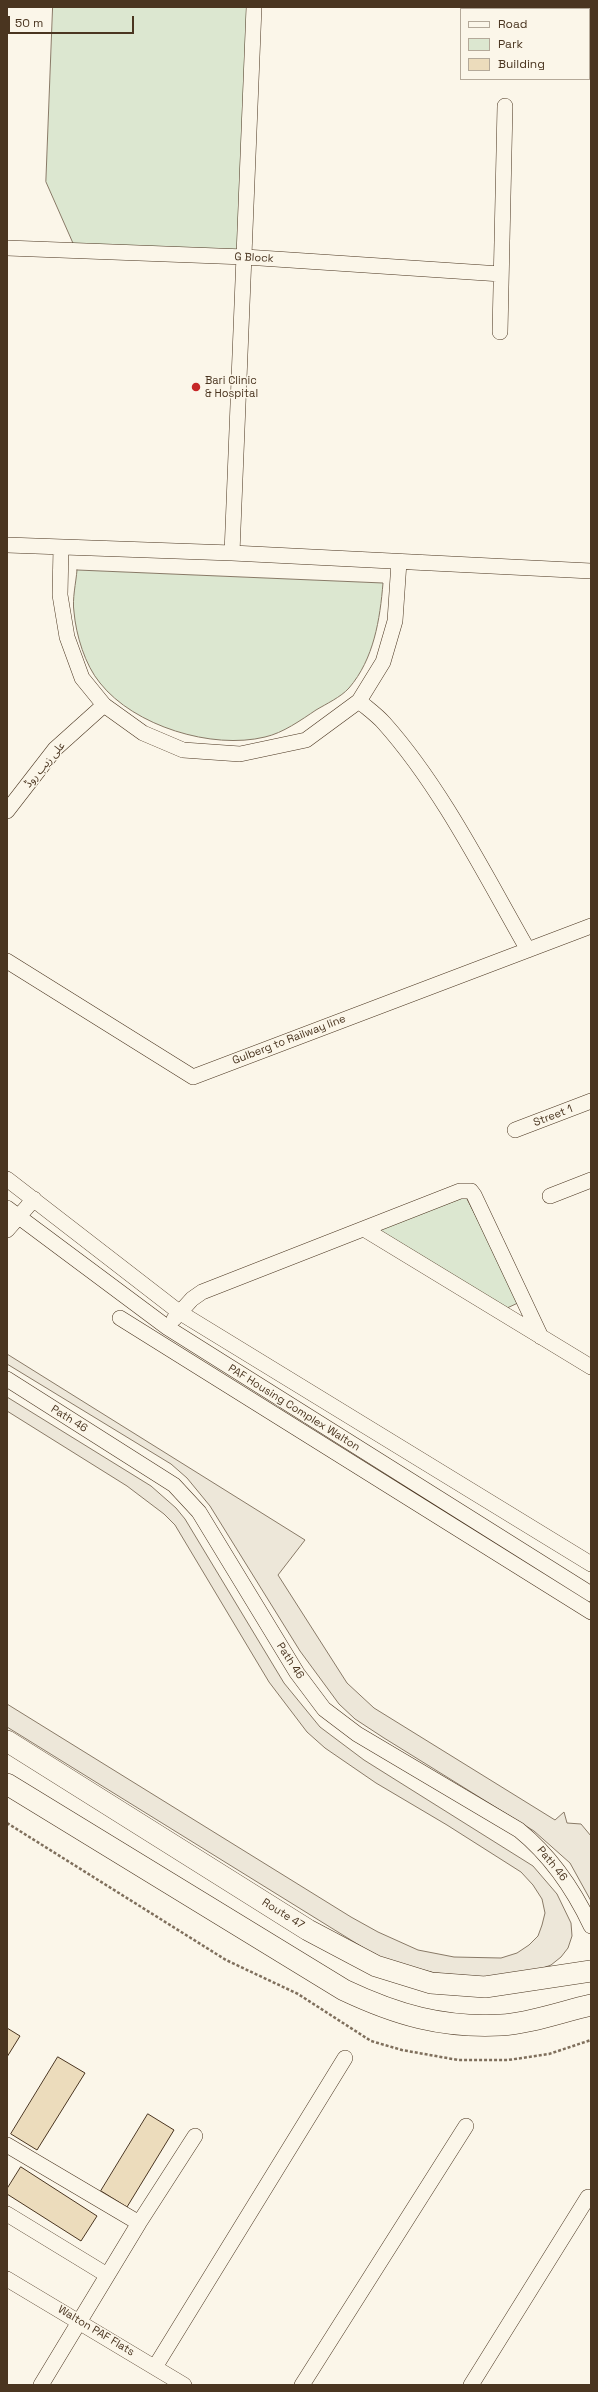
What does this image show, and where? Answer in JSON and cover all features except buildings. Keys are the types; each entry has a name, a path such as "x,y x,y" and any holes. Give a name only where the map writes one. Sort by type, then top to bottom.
{"street":[{"path":"232,554 254,7"},
{"path":"500,332 505,106"},
{"name":"G Block","path":"7,248 245,257 501,274"},
{"path":"7,545 591,570"},
{"path":"61,547 60,595 67,637 82,678 104,705 143,733 183,750 240,754 306,740 359,701 384,662 395,621 399,562"},
{"path":"359,701 384,723 423,775 460,831 528,950"},
{"name":"علی زیب روڈ","path":"7,811 55,749 104,705"},
{"name":"Gulberg to Railway line","path":"7,961 193,1077 591,926"},
{"name":"Street 1","path":"515,1130 591,1101"},
{"name":"PAF Housing Complex Walton","path":"7,1179 179,1312 591,1564"},
{"path":"550,1196 591,1180"},
{"path":"159,1342 179,1312 192,1298 202,1292 460,1190 471,1191 541,1337"},
{"path":"7,1230 12,1212 34,1199"},
{"name":"PAF Housing Complex Walton","path":"12,1212 168,1328 591,1594"},
{"path":"364,1229 591,1367"},
{"path":"120,1318 591,1612"},
{"name":"Path 46","path":"7,1380 174,1485 199,1512 297,1673 324,1709 357,1734 519,1830 539,1846 560,1872 581,1905 591,1926"},
{"name":"Route 47","path":"7,1741 308,1930 376,1966 430,1983 485,1987 591,1971"},
{"path":"7,1784 344,1990 383,2008 425,2020 502,2025 591,2005"},
{"path":"155,2367 345,2058"},
{"path":"302,2385 466,2126"},
{"path":"41,2385 81,2322 107,2275 139,2223 195,2136"},
{"path":"7,2145 139,2223"},
{"path":"471,2385 588,2197"},
{"path":"7,2214 107,2275"},
{"name":"Walton PAF Flats","path":"7,2279 184,2385"}],"green space":[{"path":"53,7 254,7 245,257 76,250 46,182"},
{"path":"77,570 383,583 378,624 370,652 358,677 346,691 298,722 272,735 244,740 222,740 198,737 175,731 153,722 133,711 115,698 100,683 90,668 79,640 73,602"},
{"path":"466,1197 520,1302 505,1309 377,1230"}],"shaded area":[{"path":"7,1354 305,1540 278,1575 347,1683 374,1708 555,1820 564,1812 567,1823 581,1824 591,1836 591,1901 570,1863 534,1831 384,1738 355,1719 339,1704 300,1651 210,1506 187,1478 171,1464 7,1364"},
{"path":"7,1397 151,1486 176,1508 185,1519 284,1683 320,1727 364,1760 533,1866 557,1894 571,1923 572,1936 568,1948 561,1957 551,1965 535,1971 495,1978 435,1973 390,1962 367,1950 7,1727 7,1704 351,1917 378,1932 418,1950 454,1957 501,1958 517,1953 529,1945 538,1936 545,1913 542,1899 533,1885 521,1872 447,1825 376,1783 325,1748 307,1732 269,1682 175,1525 164,1514 127,1486 7,1411"}],"place":[{"name":"Bari Clinic & Hospital","path":"196,387"}]}
